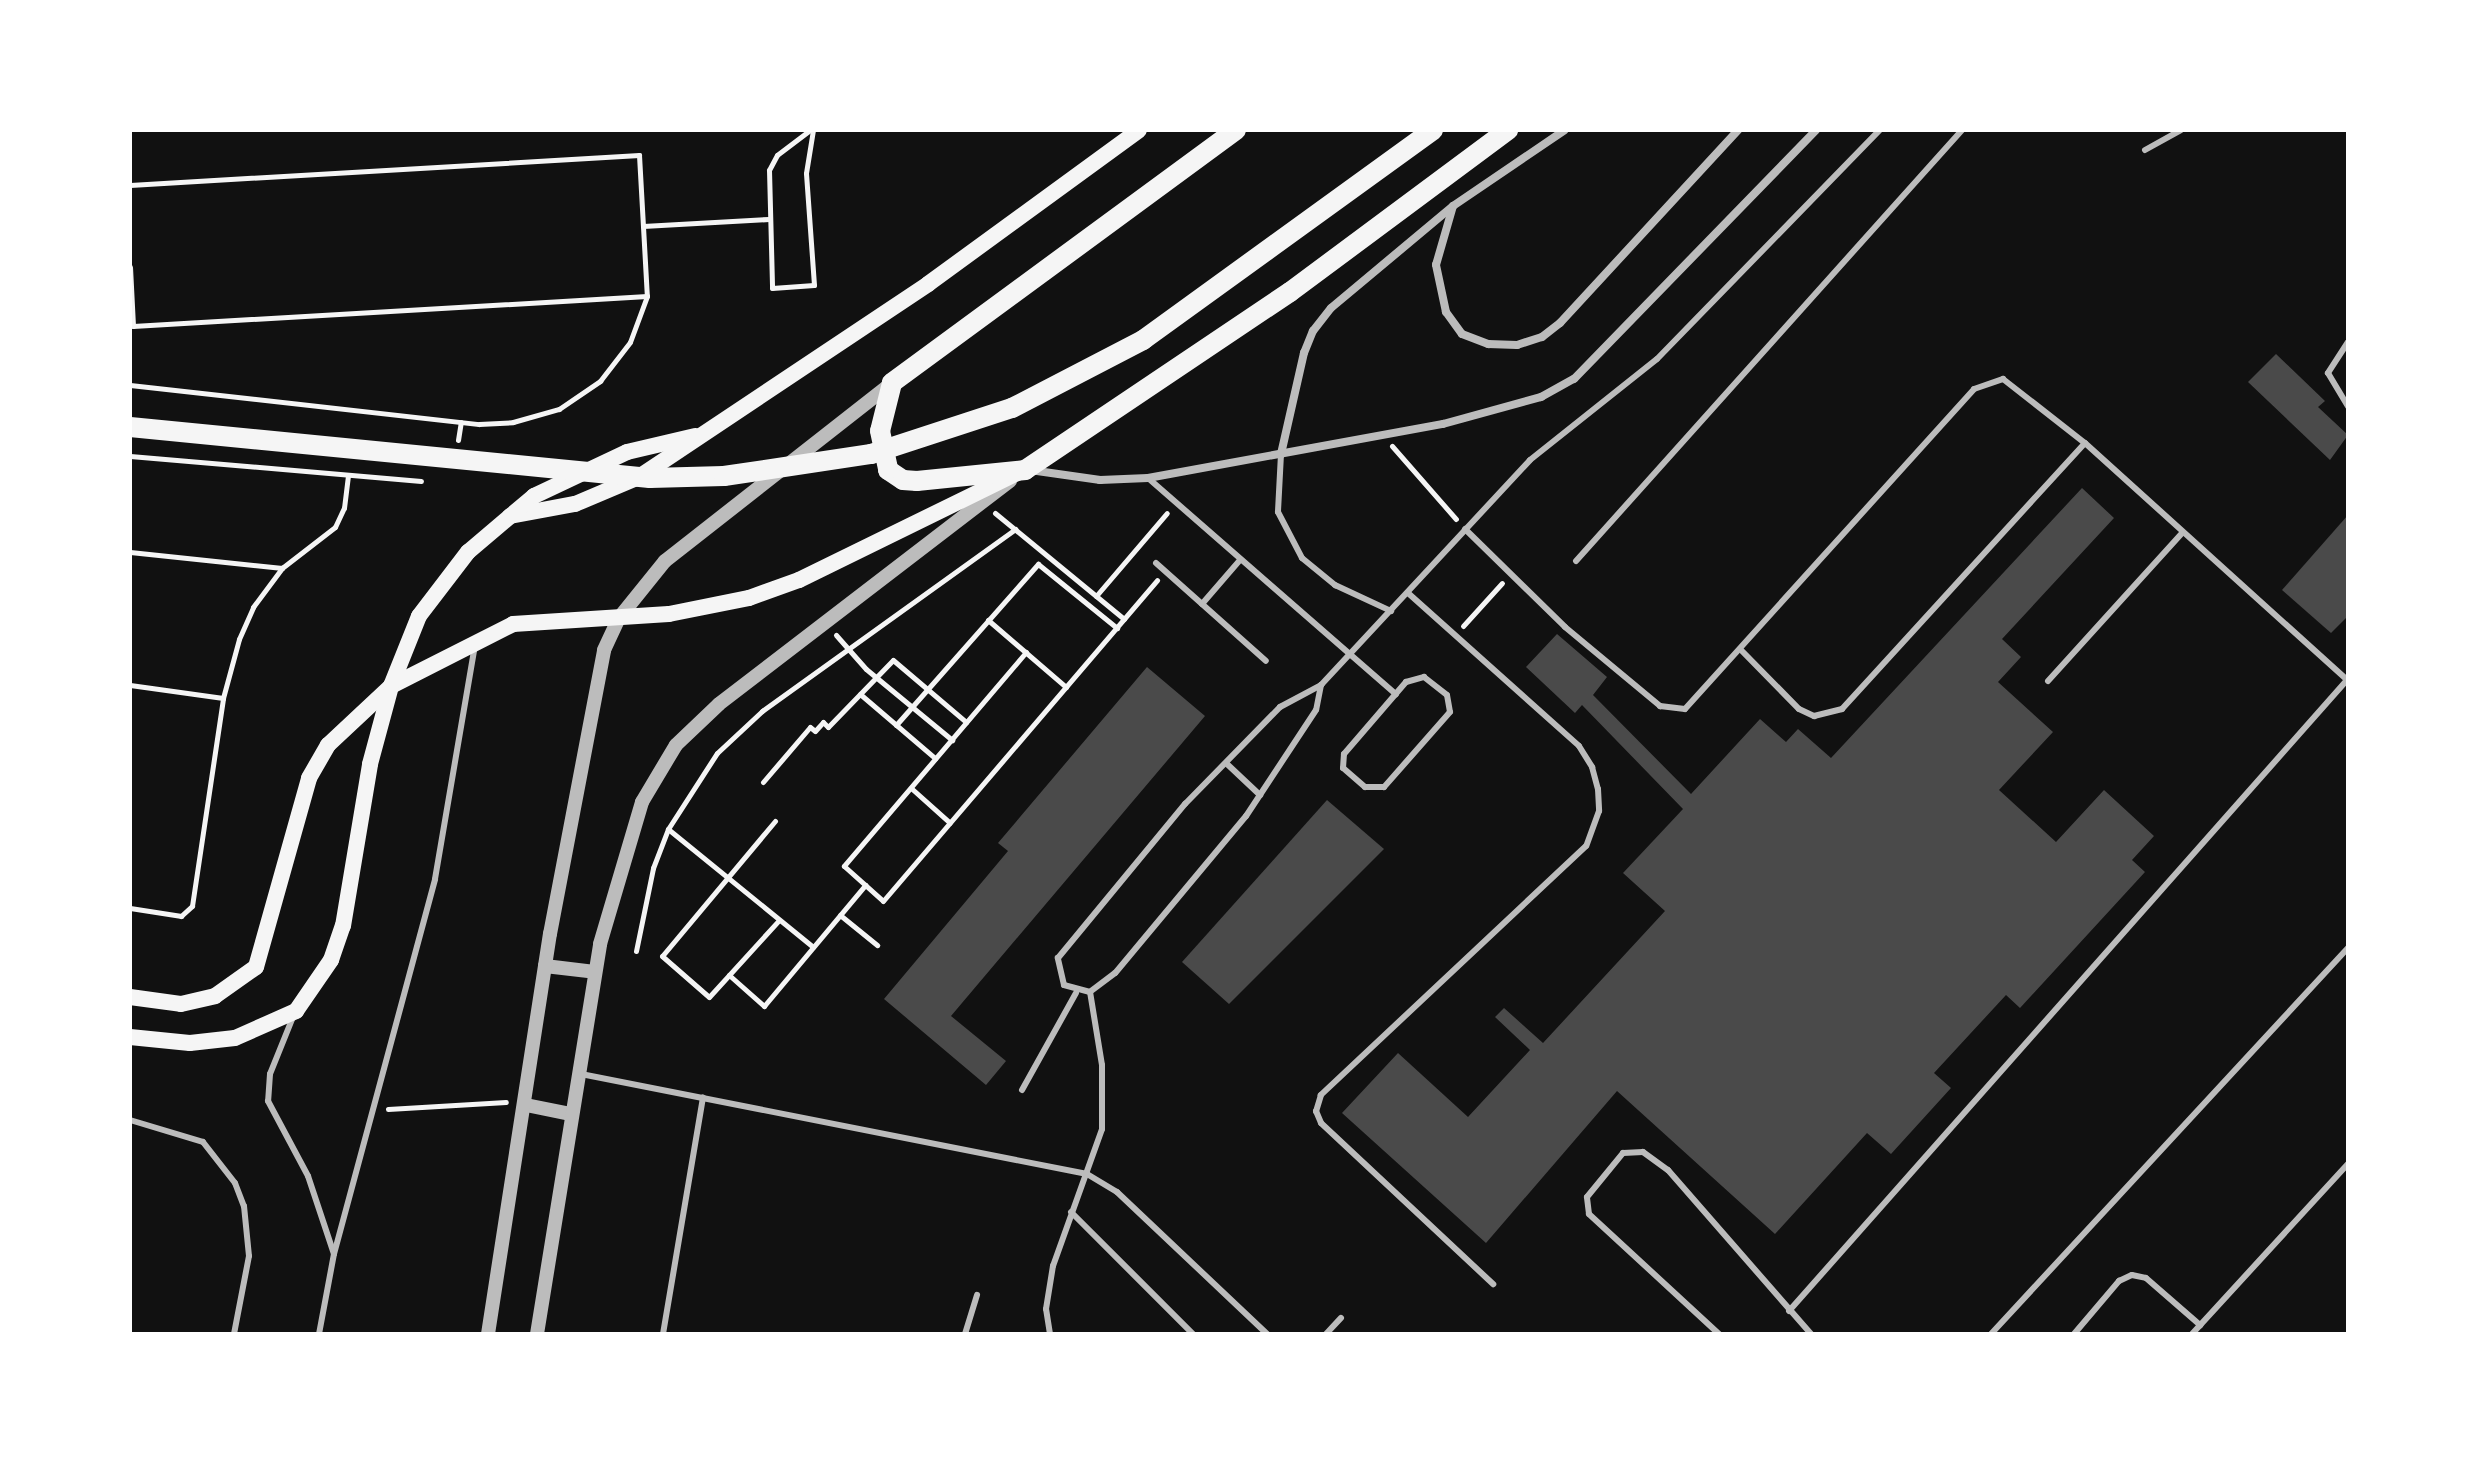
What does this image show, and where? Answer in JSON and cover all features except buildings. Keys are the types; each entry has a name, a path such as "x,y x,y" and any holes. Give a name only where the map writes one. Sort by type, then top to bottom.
{"main road":[{"path":"508,516 608,492 639,477 695,436 928,284 1139,130"},
{"path":"1025,470 917,481 895,476 880,446 892,383 1236,130"},
{"path":"130,427 650,478 783,470 871,454 1012,408 1143,340 1433,130"},
{"path":"130,997 181,1004 215,996 256,967 309,778 328,745 391,686 476,639 528,621 619,618 706,609 762,594 1025,470 1290,292 1508,130"},
{"path":"130,1037 190,1043 235,1038 296,1011 331,960 343,926 370,764 391,686 419,616 468,552 534,496 595,464 695,436"}],"street":[{"path":"1281,454 1313,331 1346,292 1453,206 1565,130"},
{"path":"1453,206 1436,265 1446,312 1462,334 1488,344 1517,345 1542,337 1560,323 1738,130"},
{"path":"537,1334 595,972 623,853 642,802 676,745 719,704 1025,470 1100,480 1148,478 1387,434 1513,406 1574,379 1816,130"},
{"path":"488,1334 545,966 594,689 619,618 639,590 695,534 892,383"},
{"path":"545,966 595,972"},
{"path":"526,1103 571,1114"}],"lane":[{"path":"1076,993 1057,973 1058,958 1185,804 1293,696 1321,685 1530,460 1657,359 1880,130"},
{"path":"1576,561 1962,130"},
{"path":"2145,150 2181,130"},
{"path":"2348,342 2328,373 2348,406"},
{"path":"1465,529 1565,627 1669,709 1695,705 1974,389 2003,379 2016,385 2085,443 2348,681 1789,1311"},
{"path":"1742,651 1799,709 1814,716 1842,709 2085,443"},
{"path":"1281,454 1278,512 1302,558 1335,585 1391,611"},
{"path":"1148,478 1396,694"},
{"path":"2048,681 2182,533"},
{"path":"1202,604 1240,560"},
{"path":"1156,563 1266,661"},
{"path":"1408,593 1579,746 1592,767 1598,789 1595,831 1586,846 1321,1095 1316,1111 1321,1123 1493,1284"},
{"path":"319,1334 334,1254 435,879 476,639"},
{"path":"1424,677 1447,695 1451,706 1390,781 1370,789 1346,771 1342,758 1396,694 1412,678 1424,677"},
{"path":"1076,993 1090,992 1115,973 1260,795 1316,710 1321,685"},
{"path":"1226,763 1260,795"},
{"path":"1991,1334 2348,948"},
{"path":"1050,1334 1048,1289 1071,1212 1087,1174 1104,1109 1090,992"},
{"path":"1022,1090 1076,993"},
{"path":"296,1011 270,1074 268,1101 308,1176 334,1254"},
{"path":"578,1073 1087,1174 1117,1192 1267,1334"},
{"path":"663,1334 703,1097"},
{"path":"130,1120 203,1142 235,1183 244,1206 249,1256 234,1334"},
{"path":"1719,1334 1586,1209 1587,1197 1627,1151 1643,1152 1668,1170 1811,1334"},
{"path":"2192,1334 2348,1164"},
{"path":"1071,1212 1193,1334"},
{"path":"2074,1334 2119,1281 2132,1275 2146,1278 2200,1325"},
{"path":"965,1334 977,1295"},
{"path":"1326,1334 1341,1318"}],"path":[{"path":"812,130 806,173 814,285 772,288 769,219 772,162 812,130"},
{"path":"130,185 639,155 647,296 630,342 600,381 559,409 513,422 479,424 130,385"},
{"path":"643,226 769,219"},
{"path":"130,267 133,326 647,296"},
{"path":"1387,434 1396,457 1465,529"},
{"path":"130,456 437,482"},
{"path":"130,908 181,916 192,906 223,698 253,607 282,568 335,527 344,508 348,475"},
{"path":"982,502 1124,619"},
{"path":"1096,596 1176,504"},
{"path":"636,951 653,868 668,829 698,778 738,731 1015,529"},
{"path":"130,552 282,568"},
{"path":"896,725 1038,564 1117,628"},
{"path":"1026,652 844,866 883,901 1166,571"},
{"path":"1456,634 1511,573"},
{"path":"988,620 1066,687"},
{"path":"826,622 876,677 952,740"},
{"path":"763,782 810,727 815,731 823,722 828,727 893,660 966,722"},
{"path":"130,685 223,698"},
{"path":"860,694 936,758"},
{"path":"911,788 950,823"},
{"path":"775,821 662,956 709,997 779,920"},
{"path":"668,829 813,947"},
{"path":"729,975 764,1006 865,885"},
{"path":"840,915 877,945"},
{"path":"372,1110 526,1103"}]}
